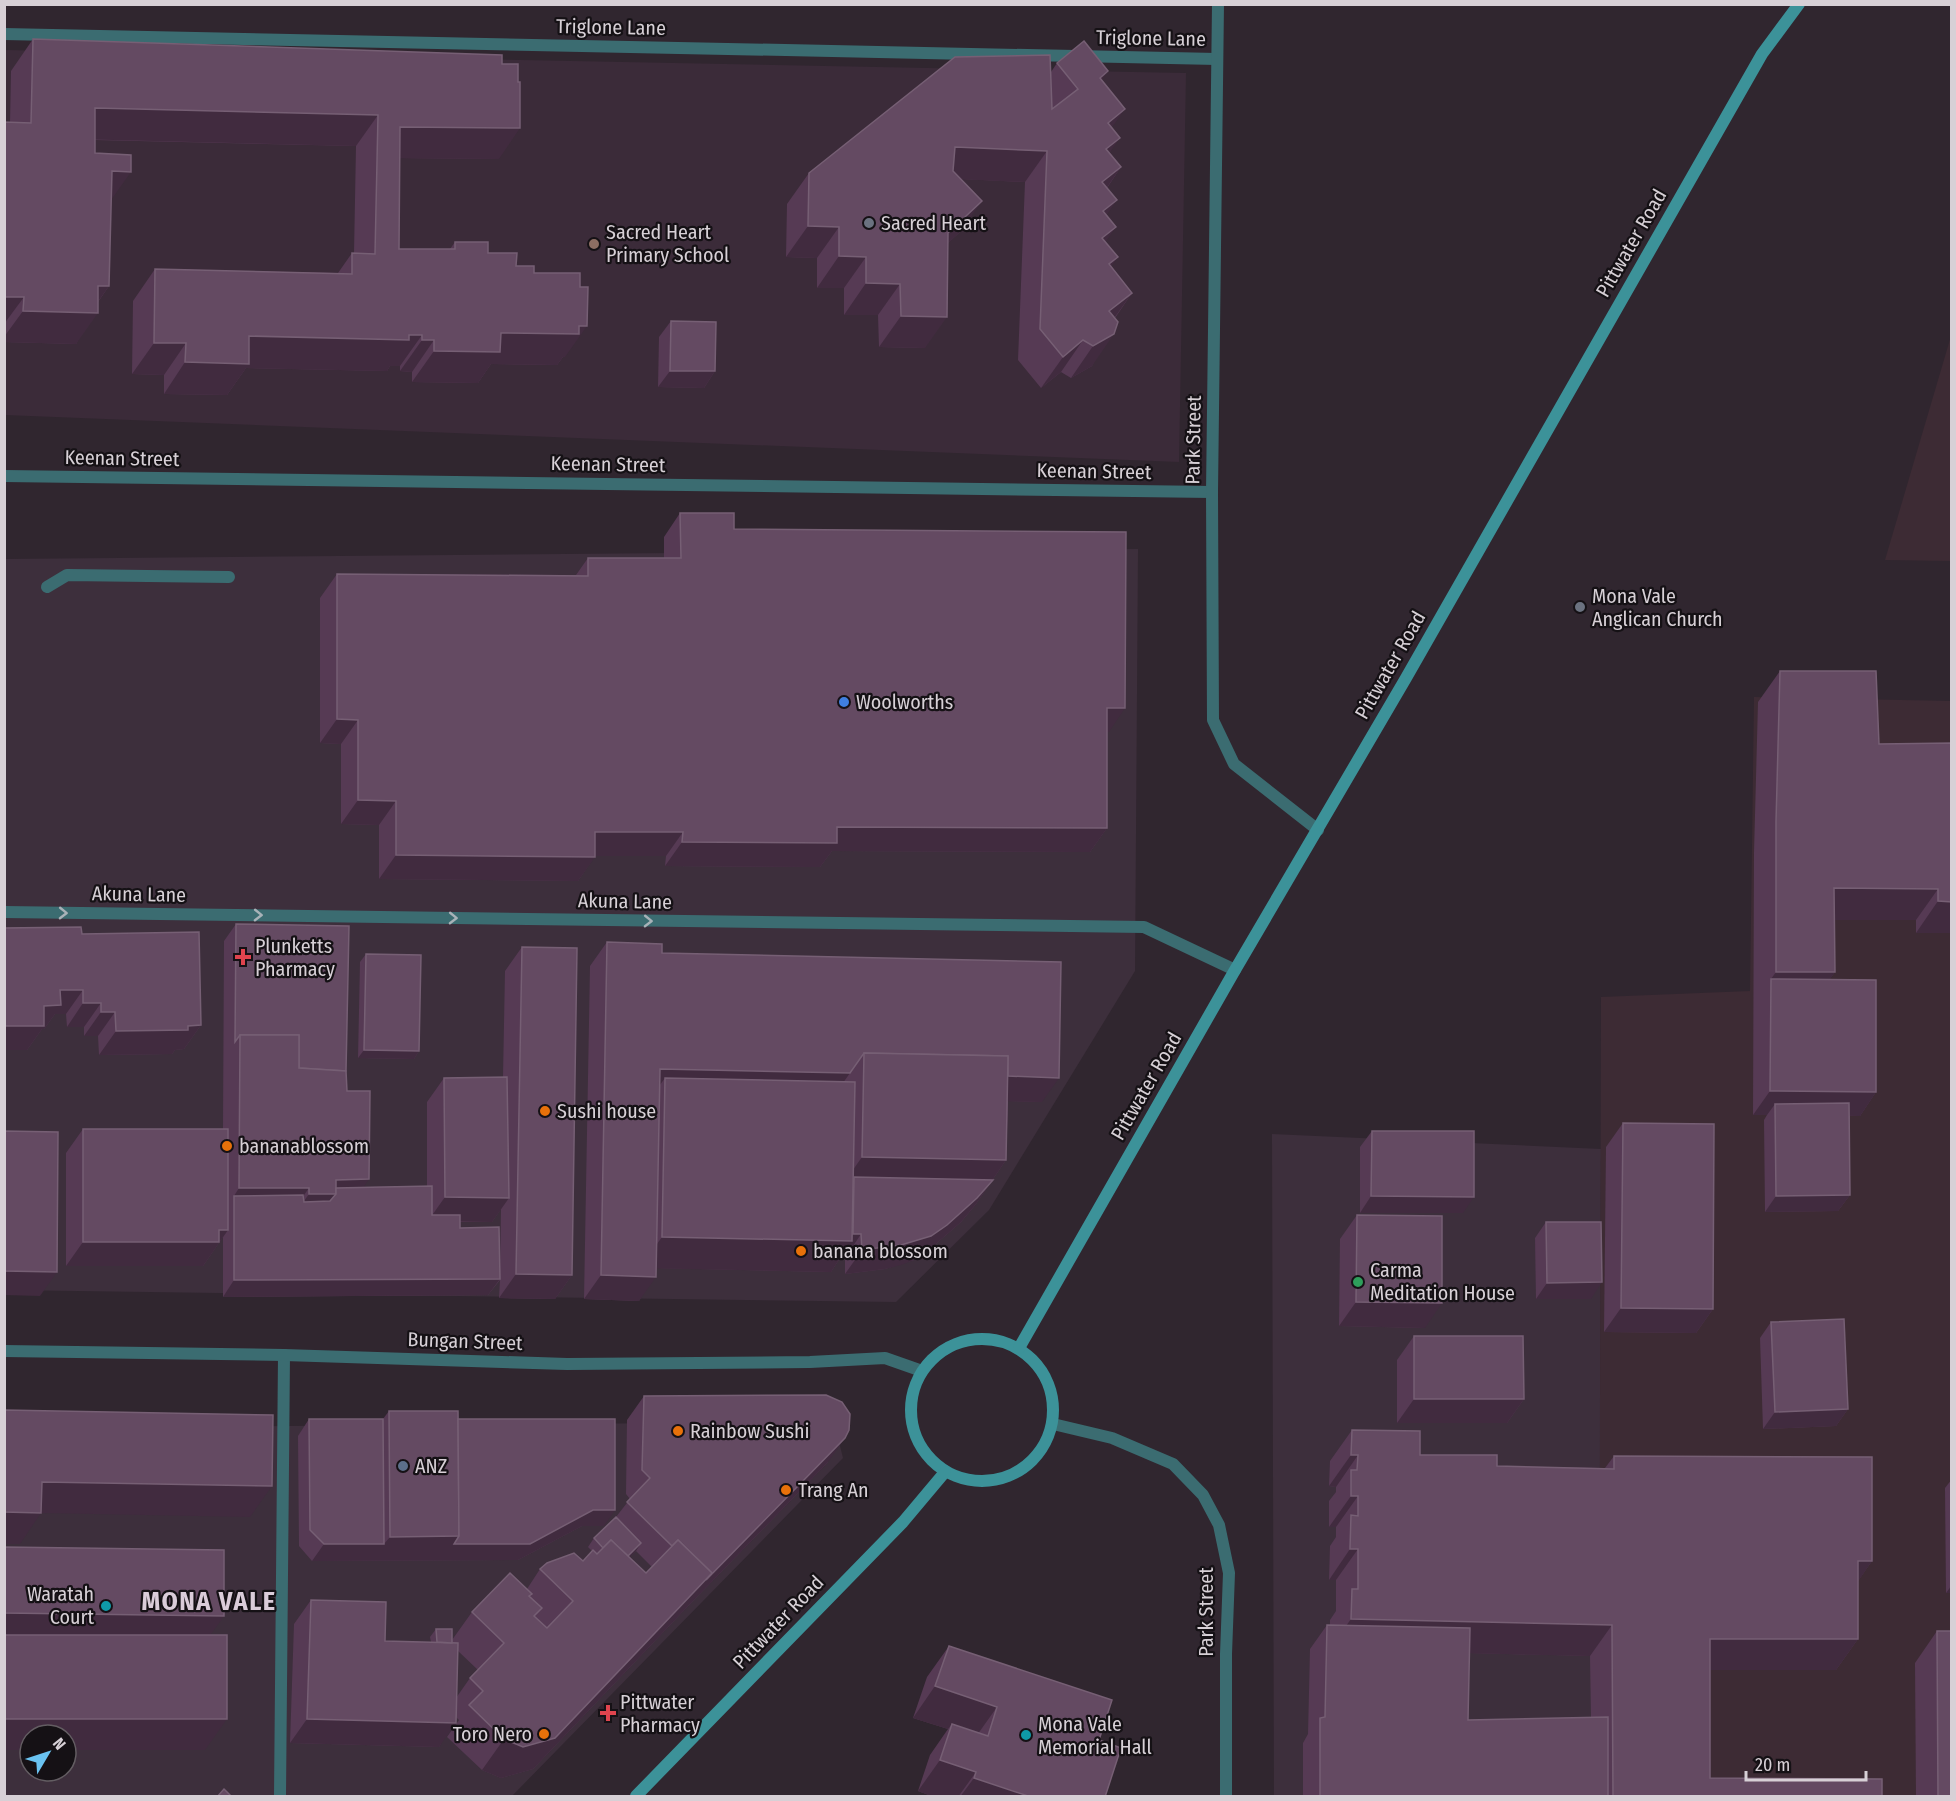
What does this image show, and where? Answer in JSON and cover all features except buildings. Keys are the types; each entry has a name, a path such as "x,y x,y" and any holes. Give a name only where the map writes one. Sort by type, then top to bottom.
{"main road":[{"name":"Pittwater Road","path":"1019,1348 1762,54 1799,4"},
{"path":"977,1338 999,1340 1019,1348 1036,1363 1048,1381 1054,1401 1053,1424 1046,1445 1031,1463 1012,1476 990,1482 967,1480 945,1472 928,1456 916,1437 911,1415 913,1392 922,1371 937,1355 955,1343 977,1338"},
{"name":"Pittwater Road","path":"636,1797 903,1522 945,1472"}],"street":[{"name":"Park Street","path":"1218,4 1212,492 1213,720 1234,764 1318,830"},
{"name":"Triglone Lane","path":"4,34 1217,59"},
{"name":"Keenan Street","path":"4,476 1212,492"},
{"path":"46,587 67,575 229,577"},
{"name":"Akuna Lane","path":"4,912 1144,927 1235,970"},
{"name":"Bungan Street","path":"4,1351 567,1364 810,1362 885,1358 922,1371"},
{"path":"280,1797 284,1356"},
{"name":"Park Street","path":"1053,1424 1112,1438 1173,1464 1203,1495 1220,1525 1229,1573 1226,1654 1226,1797"}],"shaded area":[{"name":"Sacred Heart Primary School","path":"5,50 1186,73 1179,462 5,415"},
{"path":"1951,336 1951,561 1885,560"},
{"path":"1138,549 1135,971 989,1210 896,1302 5,1290 5,559"},
{"path":"1754,697 1951,701 1951,1796 1599,1796 1601,997 1750,991"},
{"path":"1272,1134 1601,1149 1599,1796 1274,1796"},
{"path":"834,1422 843,1458 512,1796 5,1796 4,1428"}],"place":[{"name":"Sacred Heart","path":"869,223"},
{"name":"Sacred Heart Primary School","path":"594,244"},
{"name":"Mona Vale Anglican Church","path":"1580,607"},
{"name":"Woolworths","path":"844,702"},
{"name":"Plunketts Pharmacy","path":"243,957"},
{"name":"Sushi house","path":"545,1111"},
{"name":"bananablossom","path":"227,1146"},
{"name":"banana blossom","path":"801,1251"},
{"name":"Carma Meditation House","path":"1358,1282"},
{"name":"Rainbow Sushi","path":"678,1431"},
{"name":"ANZ","path":"403,1466"},
{"name":"Trang An","path":"786,1490"},
{"name":"Waratah Court","path":"106,1606"},
{"name":"Pittwater Pharmacy","path":"608,1713"},
{"name":"Toro Nero","path":"544,1734"},
{"name":"Mona Vale Memorial Hall","path":"1026,1735"}],"district":[{"name":"MONA VALE","path":"209,1601"}]}
